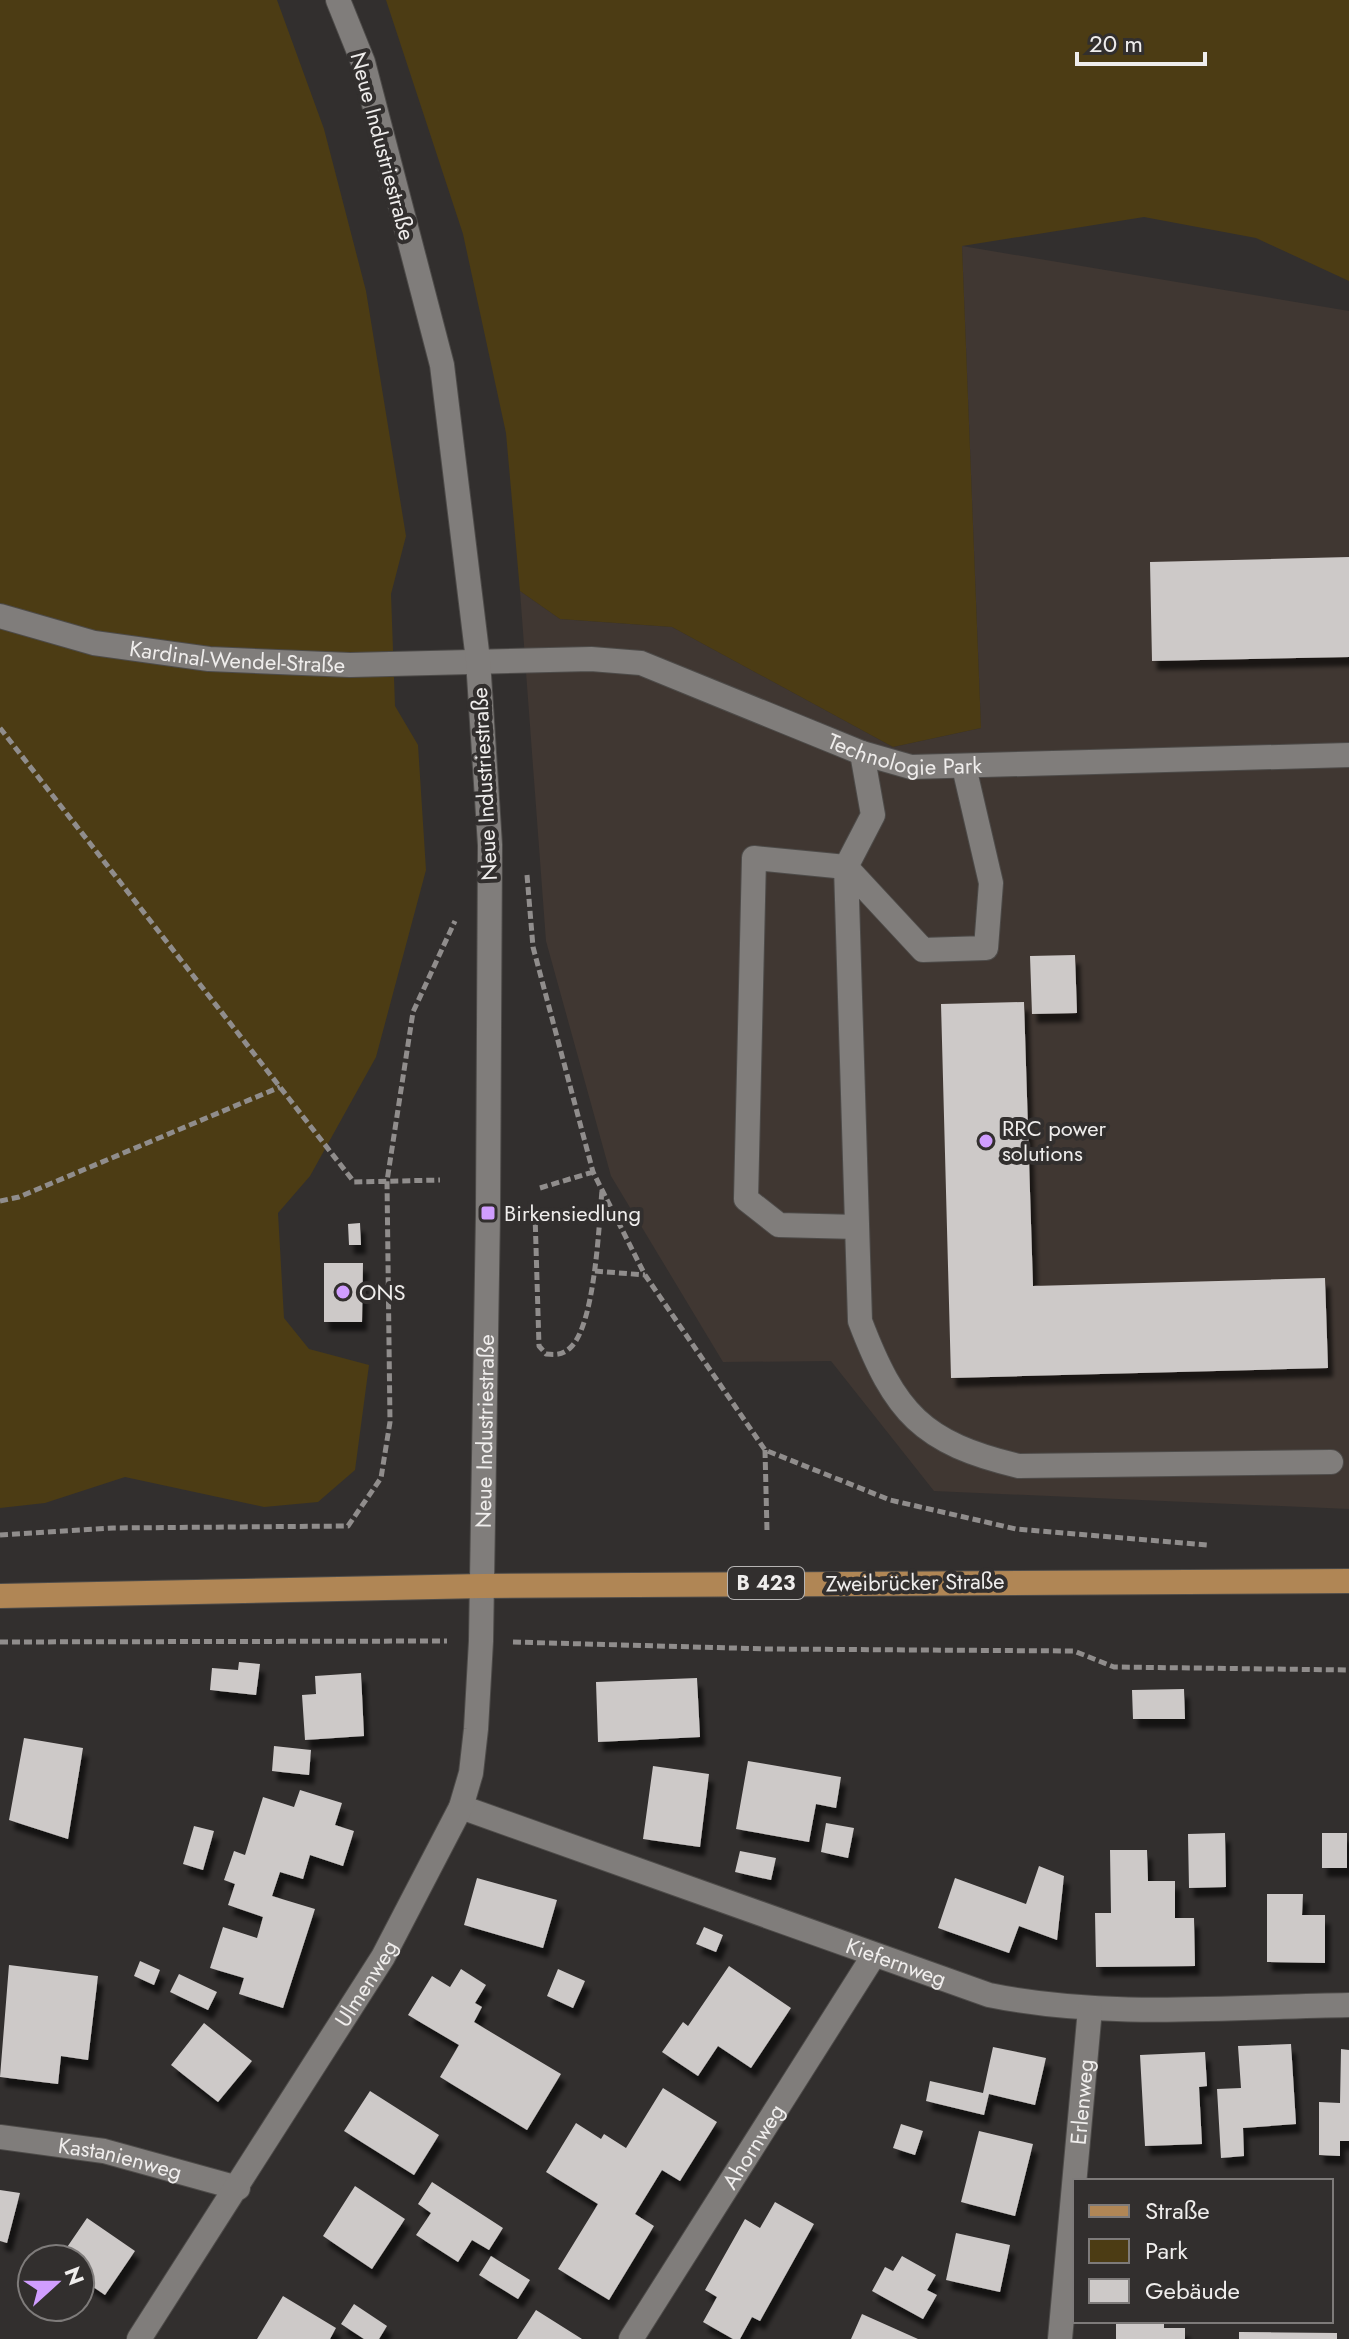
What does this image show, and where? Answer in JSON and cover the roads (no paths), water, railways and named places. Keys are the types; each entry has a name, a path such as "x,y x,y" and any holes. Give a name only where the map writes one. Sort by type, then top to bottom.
{"main road":[{"name":"Zweibrücker Straße","path":"482,1586 1349,1581"},
{"name":"B 423","path":"0,1596 482,1586"}],"street":[{"name":"Neue Industriestraße","path":"338,0 363,62 442,365 478,660 490,845 482,1586"},
{"name":"Kardinal-Wendel-Straße","path":"0,616 94,643 209,659 350,665 478,660"},
{"name":"Technologie Park","path":"478,660 591,659 641,663 862,753 911,767 1349,755"},
{"path":"862,753 873,815 846,867 860,1321 872,1354 898,1400 935,1438 974,1456 1019,1466 1331,1462"},
{"path":"857,1227 779,1225 746,1199 754,858 846,867 923,950 986,948 991,883 964,767"},
{"name":"Ulmenweg","path":"139,2339 383,1957 461,1807 473,1758 482,1586"},
{"name":"Kiefernweg","path":"461,1807 989,1995 1046,2007 1090,2009 1349,2005"},
{"name":"Ahornweg","path":"631,2339 874,1955"},
{"name":"Erlenweg","path":"1075,2179 1090,2009"},
{"name":"Kastanienweg","path":"0,2137 104,2151 238,2188"},
{"name":"Erlenweg","path":"1060,2339 1073,2196"}],"place":[{"name":"RRC power solutions","path":"986,1141"},
{"name":"Birkensiedlung","path":"488,1213"},
{"name":"ONS","path":"343,1292"}]}
